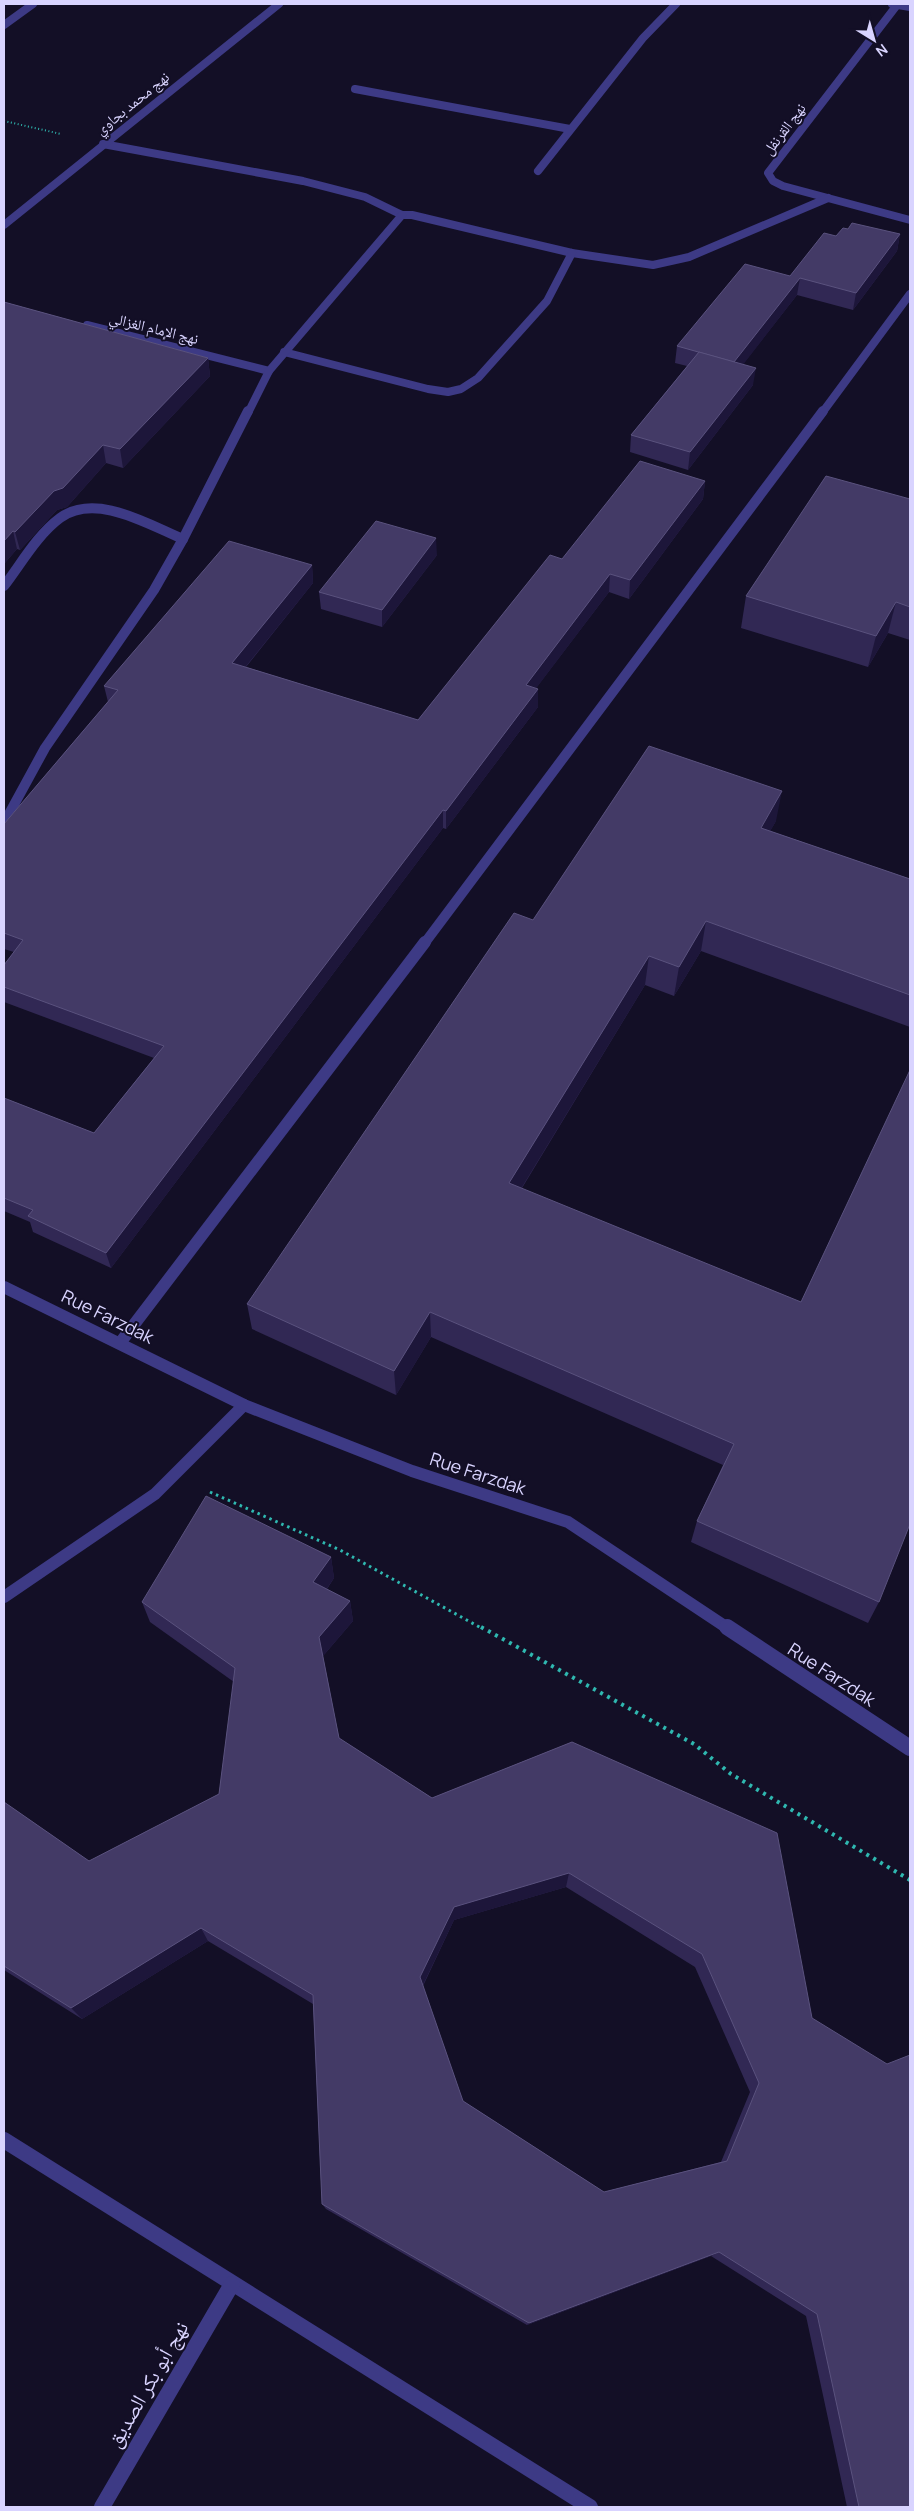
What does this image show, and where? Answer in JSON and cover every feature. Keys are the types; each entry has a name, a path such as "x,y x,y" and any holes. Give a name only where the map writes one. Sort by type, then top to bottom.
{"street":[{"path":"4,24 32,4"},
{"name":"نهج محمد بجاوي","path":"4,225 279,4"},
{"path":"538,171 643,38 676,4"},
{"path":"894,4 910,7"},
{"name":"نهج القرنفل","path":"894,4 768,172 773,181 783,186 910,220"},
{"path":"355,89 570,129"},
{"path":"103,144 303,181 365,197 402,215 412,215 572,254 653,265 672,262 828,198"},
{"path":"4,823 45,748 74,703 154,590 183,539 269,371 341,289 402,215"},
{"path":"284,352 428,389 448,392 461,389 478,378 548,301 572,254"},
{"path":"120,1343 550,778 910,294"},
{"name":"نهج الإمام الغزالي","path":"80,323 269,371"},
{"path":"4,586 48,531 61,517 72,512 92,508 110,510 183,539"},
{"name":"Rue Farzdak","path":"4,1287 244,1405 412,1471 568,1522 910,1748"},
{"path":"4,1597 155,1494 244,1405"},
{"path":"4,2140 590,2507"},
{"name":"نهج أبو بكر الصديق","path":"102,2507 232,2284"}],"path":[{"path":"4,121 103,144"},
{"path":"174,1475 340,1550 686,1739 731,1774 910,1880"}],"building":[{"path":"852,223 900,234 856,293 800,278 734,362 677,346 745,264 790,276 824,233 836,236 843,228 848,229"},
{"path":"4,302 208,358 120,449 103,445 63,488 54,491 4,541"},
{"path":"699,352 756,368 690,452 631,435"},
{"path":"640,461 705,481 630,580 610,574 526,685 538,689 446,811 443,810 106,1253 28,1216 33,1210 4,1198 4,1098 94,1133 164,1046 4,987 4,965 23,940 4,933 4,824 118,690 104,686 229,541 312,565 232,663 418,720 550,555 562,559"},
{"path":"826,476 910,499 910,607 896,602 876,636 746,596"},
{"path":"376,521 436,538 382,610 319,592"},
{"path":"649,746 782,791 761,828 910,879 910,995 706,921 679,967 649,956 509,1183 801,1302 910,1070 910,1524 879,1602 697,1521 734,1444 430,1312 394,1371 247,1304 514,913 533,920"},
{"path":"206,1496 331,1557 313,1582 350,1601 319,1637 339,1738 432,1798 572,1742 777,1833 812,2018 887,2064 910,2055 910,2507 859,2507 817,2314 719,2252 529,2323 322,2204 313,1995 201,1928 71,2008 4,1966 4,1802 89,1861 219,1794 235,1668 142,1602","holes":["569,1873 702,1954 759,2083 727,2161 604,2192 463,2101 420,1977 454,1907"]}]}
